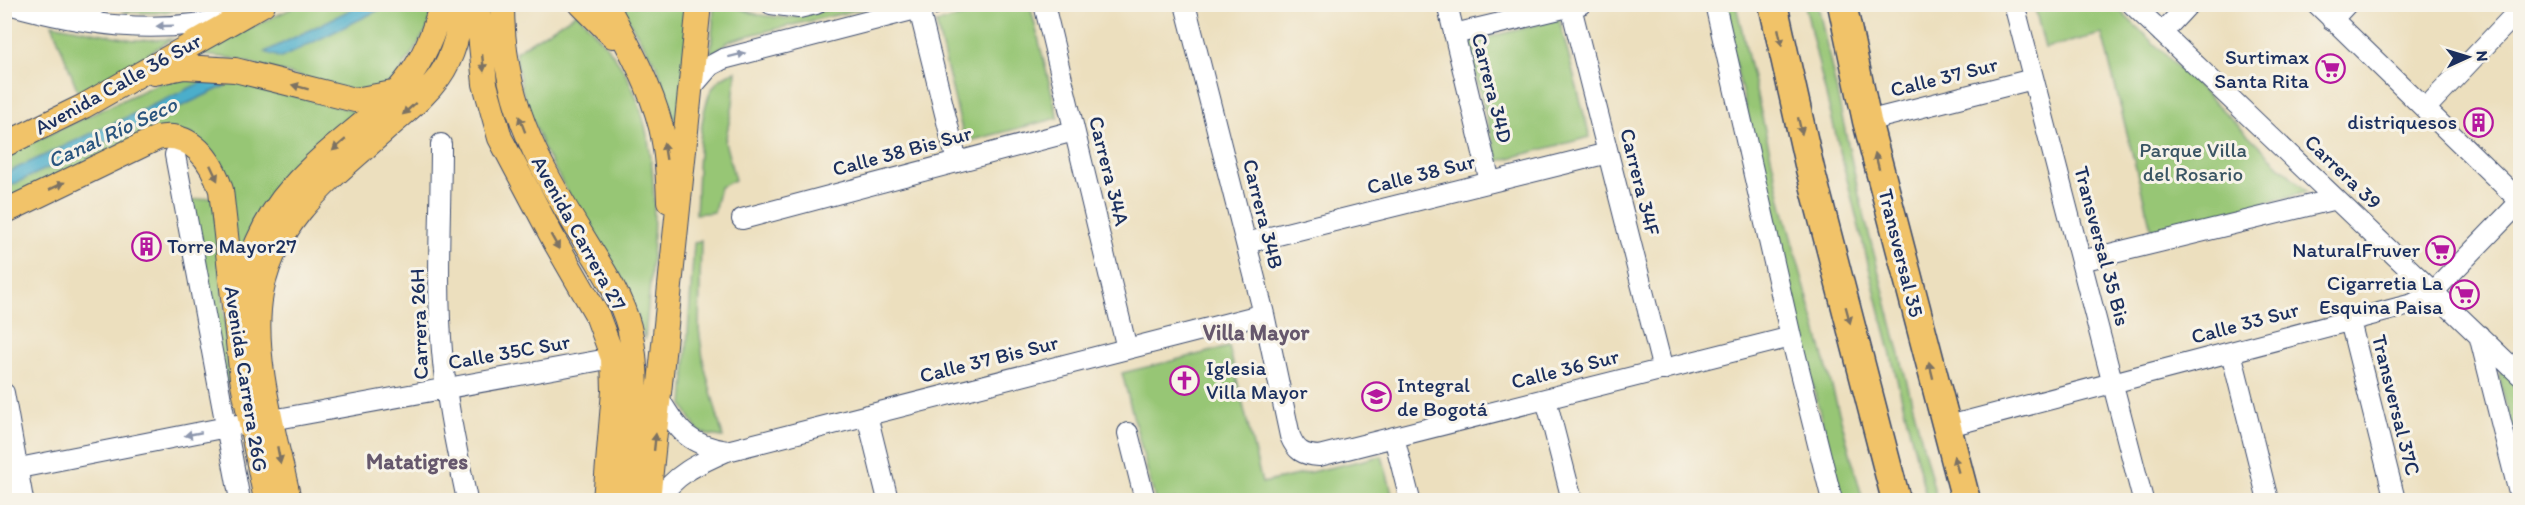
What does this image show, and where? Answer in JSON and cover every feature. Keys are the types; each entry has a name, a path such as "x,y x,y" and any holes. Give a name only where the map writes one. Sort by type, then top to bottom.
{"highway":[{"path":"1773,4 1810,169 1896,501"},
{"name":"Transversal 35","path":"1842,4 1868,121 1945,427 1966,501"}],"main road":[{"path":"236,336 240,299 246,273 257,243 272,214 291,188 398,92 423,56 436,26 441,4"},
{"name":"Avenida Carrera 26G","path":"266,501 259,343 261,294 280,239 307,200 411,108 440,75 453,48 463,4"},
{"path":"477,4 485,84 500,138 597,315 613,358 614,391 604,501"},
{"name":"Avenida Carrera 27","path":"502,4 504,45 520,120 543,170 615,292 629,327 636,387 627,501"},
{"path":"581,4 611,20 636,63 656,111 666,157 671,294"},
{"path":"648,501 699,4"},
{"name":"Avenida Calle 36 Sur","path":"4,146 131,79 256,8"},
{"path":"131,79 184,67 220,69 250,74 344,98 368,99 398,92"},
{"path":"4,212 148,141 174,145"},
{"name":"Avenida Carrera 26G","path":"174,145 196,147 205,156 217,178 224,211 236,336 289,501"}],"street":[{"path":"8,4 92,24 138,27 194,24 256,8"},
{"path":"45,12 98,4"},
{"path":"771,4 799,8 816,4"},
{"name":"Carrera 34A","path":"1044,4 1127,349"},
{"name":"Carrera 34B","path":"1185,4 1264,314 1290,436"},
{"name":"Carrera 34D","path":"1447,4 1490,182"},
{"path":"1715,4 1791,337 1832,501"},
{"name":"Transversal 35 Bis","path":"2014,4 2143,501"},
{"name":"Carrera 39","path":"2132,4 2520,375"},
{"path":"2162,33 2189,4"},
{"path":"2316,4 2520,201"},
{"path":"2332,20 2347,4"},
{"path":"1454,34 1576,6"},
{"name":"Carrera 34F","path":"1576,6 1608,153 1663,370"},
{"path":"692,88 710,66 723,59 927,7 957,162"},
{"path":"2425,109 2520,9"},
{"name":"Calle 37 Sur","path":"1868,121 2033,79"},
{"name":"Calle 38 Bis Sur","path":"742,219 1074,131"},
{"name":"Carrera 26H","path":"441,144 440,304 445,388 467,501"},
{"path":"174,145 240,501"},
{"name":"Calle 38 Sur","path":"1245,243 1608,153"},
{"path":"2081,261 2336,200"},
{"name":"Calle 33 Sur","path":"1945,427 2413,304 2433,292 2520,201"},
{"name":"Calle 37 Bis Sur","path":"659,501 677,478 691,467 727,451 1264,314"},
{"name":"Transversal 37C","path":"2350,321 2395,501"},
{"path":"2479,335 2520,497"},
{"name":"Calle 36 Sur","path":"1290,436 1300,453 1319,456 1791,337"},
{"path":"2231,352 2268,501"},
{"name":"Calle 35C Sur","path":"11,470 226,427 613,358"},
{"path":"4,393 11,470 23,501"},
{"path":"1546,399 1572,501"},
{"name":"Calle 37 Bis Sur","path":"660,400 674,424 685,435 700,445 727,451"},
{"path":"867,415 888,501"},
{"path":"1128,433 1145,501"},
{"path":"1394,437 1410,501"}],"green space":[{"path":"141,5 214,5 155,13 122,12"},
{"path":"299,5 432,5 428,28 395,80 365,94 231,58 194,54"},
{"path":"619,5 691,5 678,134 658,68"},
{"path":"714,5 730,5 759,15 787,18 854,5 879,5 730,41 711,54"},
{"path":"1011,5 1030,5 1058,118 965,142 936,23"},
{"path":"1721,5 1736,5 1783,208 1863,500 1841,500"},
{"path":"1805,5 1818,5 1859,195 1937,500 1927,500"},
{"name":"Parque Villa del Rosario","path":"2034,5 2114,5 2307,192 2152,232 2102,34 2045,48"},
{"path":"577,13 610,50 626,74 639,105 648,138 654,205 645,340 627,288 576,207 544,150 522,90 515,52"},
{"path":"1559,19 1590,137 1498,161 1467,43"},
{"path":"52,24 134,40 172,39 80,97"},
{"path":"736,71 733,104 725,142 735,180 720,187 714,212 696,214 699,147 704,111 708,97 716,83"},
{"path":"187,77 254,85 364,112 238,268 192,133 5,201 5,155 157,84"},
{"path":"214,197 230,382 223,383 188,201"},
{"path":"701,240 699,329 704,365 723,437 708,435 697,430 683,405 694,243"},
{"path":"1229,347 1262,483 1382,456 1394,500 1155,500 1122,373"},
{"path":"2506,371 2520,385 2520,461 2499,377 2500,372"}],"water":[{"path":"360,5 389,5 281,58 265,52"},
{"name":"Canal Río Seco","path":"209,79 227,85 5,188 4,174"}],"place":[{"name":"Surtimax Santa Rita","path":"2330,69"},
{"name":"distriquesos","path":"2478,122"},
{"name":"Torre Mayor27","path":"146,246"},
{"name":"NaturalFruver","path":"2441,250"},
{"name":"Cigarretia La Esquina Paisa","path":"2464,295"},
{"name":"Iglesia Villa Mayor","path":"1185,380"},
{"name":"Integral de Bogotá","path":"1376,397"}],"district":[{"name":"Villa Mayor","path":"1256,332"},
{"name":"Matatigres","path":"417,461"}]}
